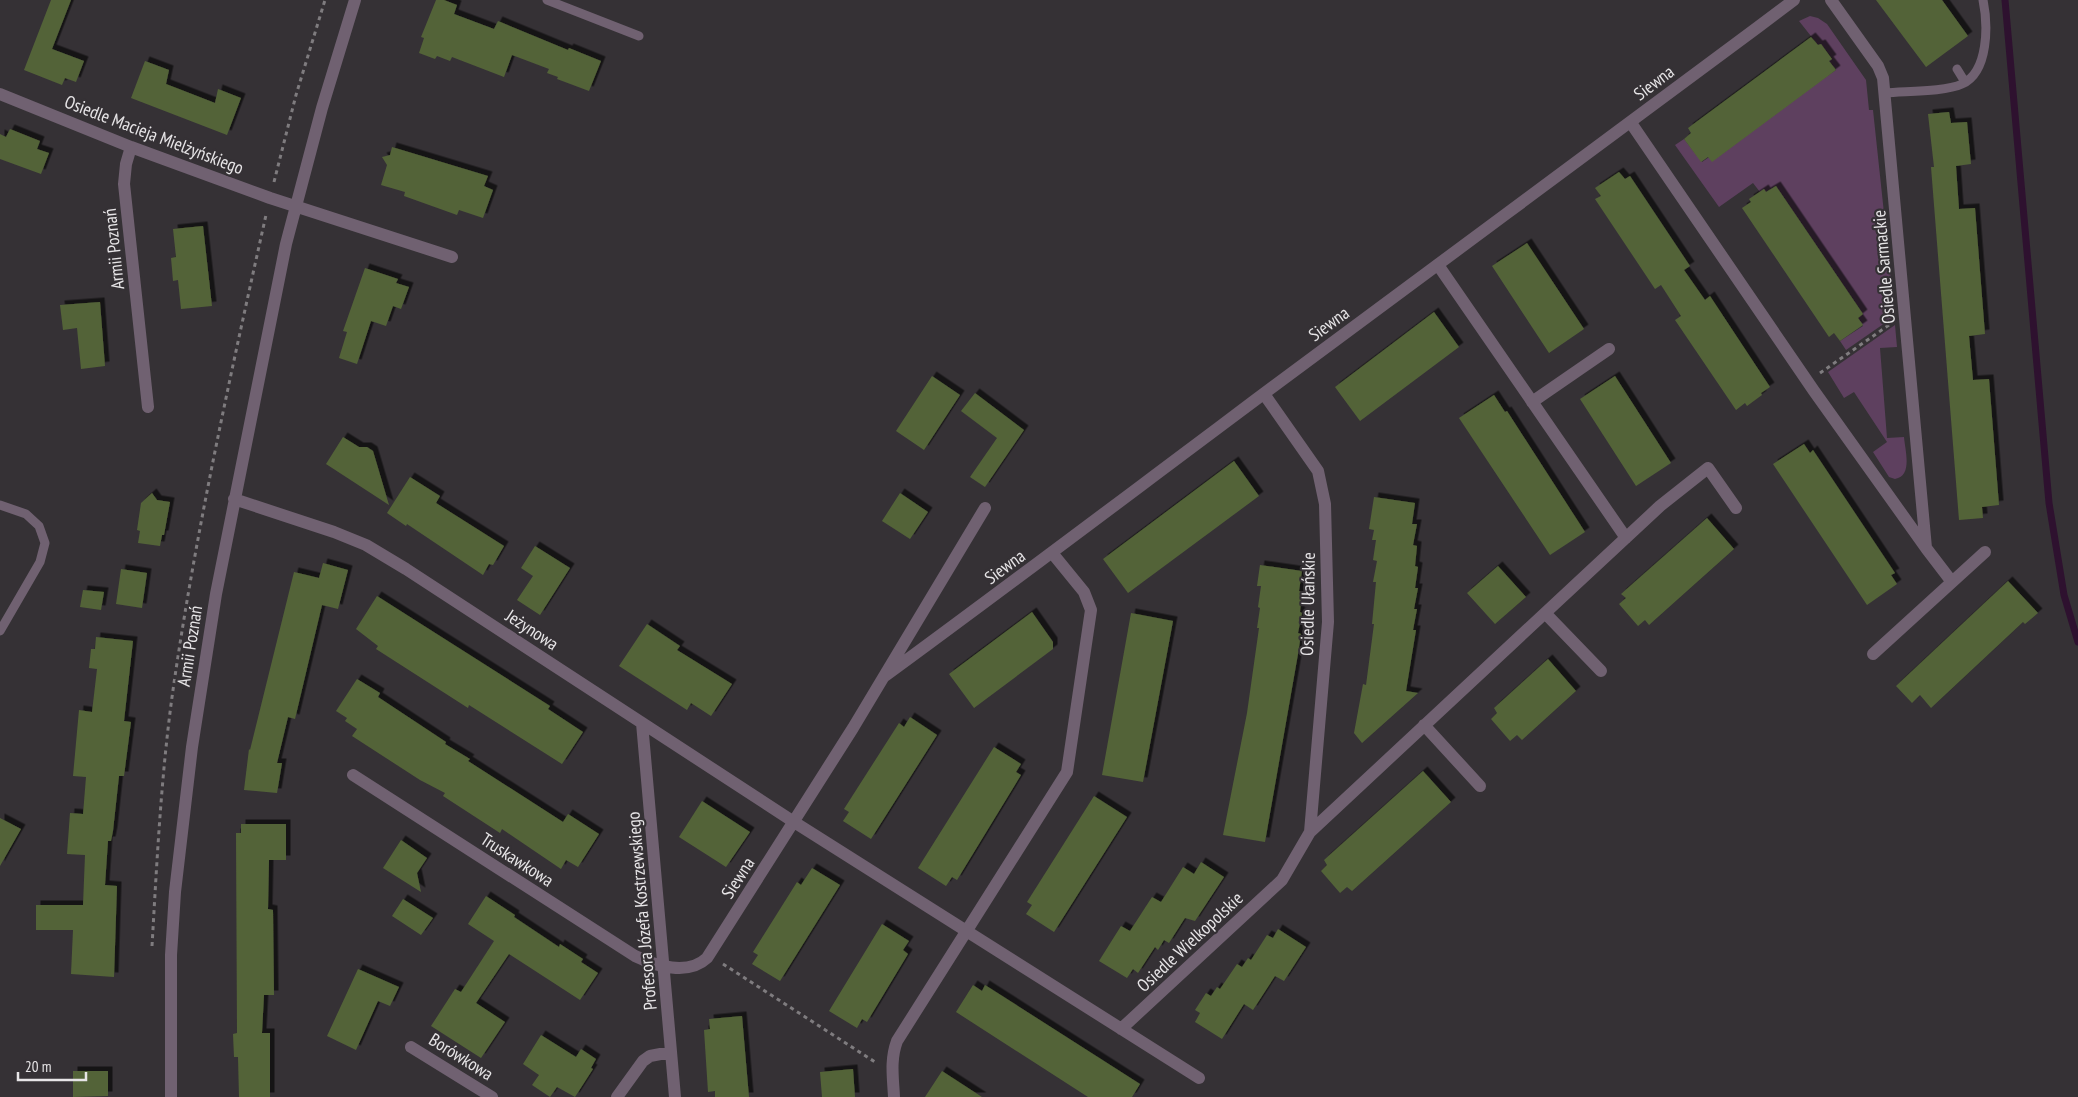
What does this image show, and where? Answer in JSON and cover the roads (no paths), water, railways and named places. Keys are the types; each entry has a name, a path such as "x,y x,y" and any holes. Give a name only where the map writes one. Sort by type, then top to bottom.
{"street":[{"name":"Armii Poznań","path":"171,1097 171,956 182,824 216,594 276,290 322,108 355,0"},
{"name":"Siewna","path":"885,676 1053,554 1264,394 1794,0"},
{"name":"Osiedle Sarmackie","path":"1831,0 1878,66 1883,78 1926,548"},
{"name":"Osiedle Macieja Mielżyńskiego","path":"0,94 131,147 296,206"},
{"path":"1632,122 1880,486 1952,582"},
{"name":"Armii Poznań","path":"131,147 126,164 124,184 148,407"},
{"path":"296,206 452,257"},
{"path":"1438,265 1626,538"},
{"path":"1532,402 1609,349"},
{"name":"Osiedle Ułańskie","path":"1264,394 1318,471 1325,504 1328,622 1310,832"},
{"name":"Osiedle Ułańskie","path":"1282,880 1310,832 1660,506 1708,468 1736,508"},
{"name":"Jeżynowa","path":"234,499 334,532 366,545 406,569 794,822"},
{"name":"Siewna","path":"665,967 700,965 710,955 885,676 985,508"},
{"path":"1873,654 1985,552"},
{"path":"894,1097 893,1053 897,1041 1067,772 1091,610 1084,592 1053,554"},
{"path":"1545,613 1601,671"},
{"name":"Profesora Józefa Kostrzewskiego","path":"642,723 675,1097"},
{"path":"1424,726 1480,786"},
{"name":"Truskawkowa","path":"353,775 635,956 650,964 665,967"},
{"path":"794,822 1199,1078"},
{"name":"Osiedle Wielkopolskie","path":"1121,1029 1282,880"},
{"name":"Borówkowa","path":"411,1047 492,1097"},
{"path":"617,1097 644,1061 650,1056 671,1052"}],"lane":[{"path":"547,0 639,36"},
{"path":"1885,93 1947,88 1965,82 1975,71 1984,48 1986,33 1983,0"},
{"path":"1957,69 1965,82"},
{"path":"0,505 26,514 39,526 45,543 40,562 0,631"}],"waterway":[{"path":"2005,0 2049,503 2064,595 2078,642"}]}
